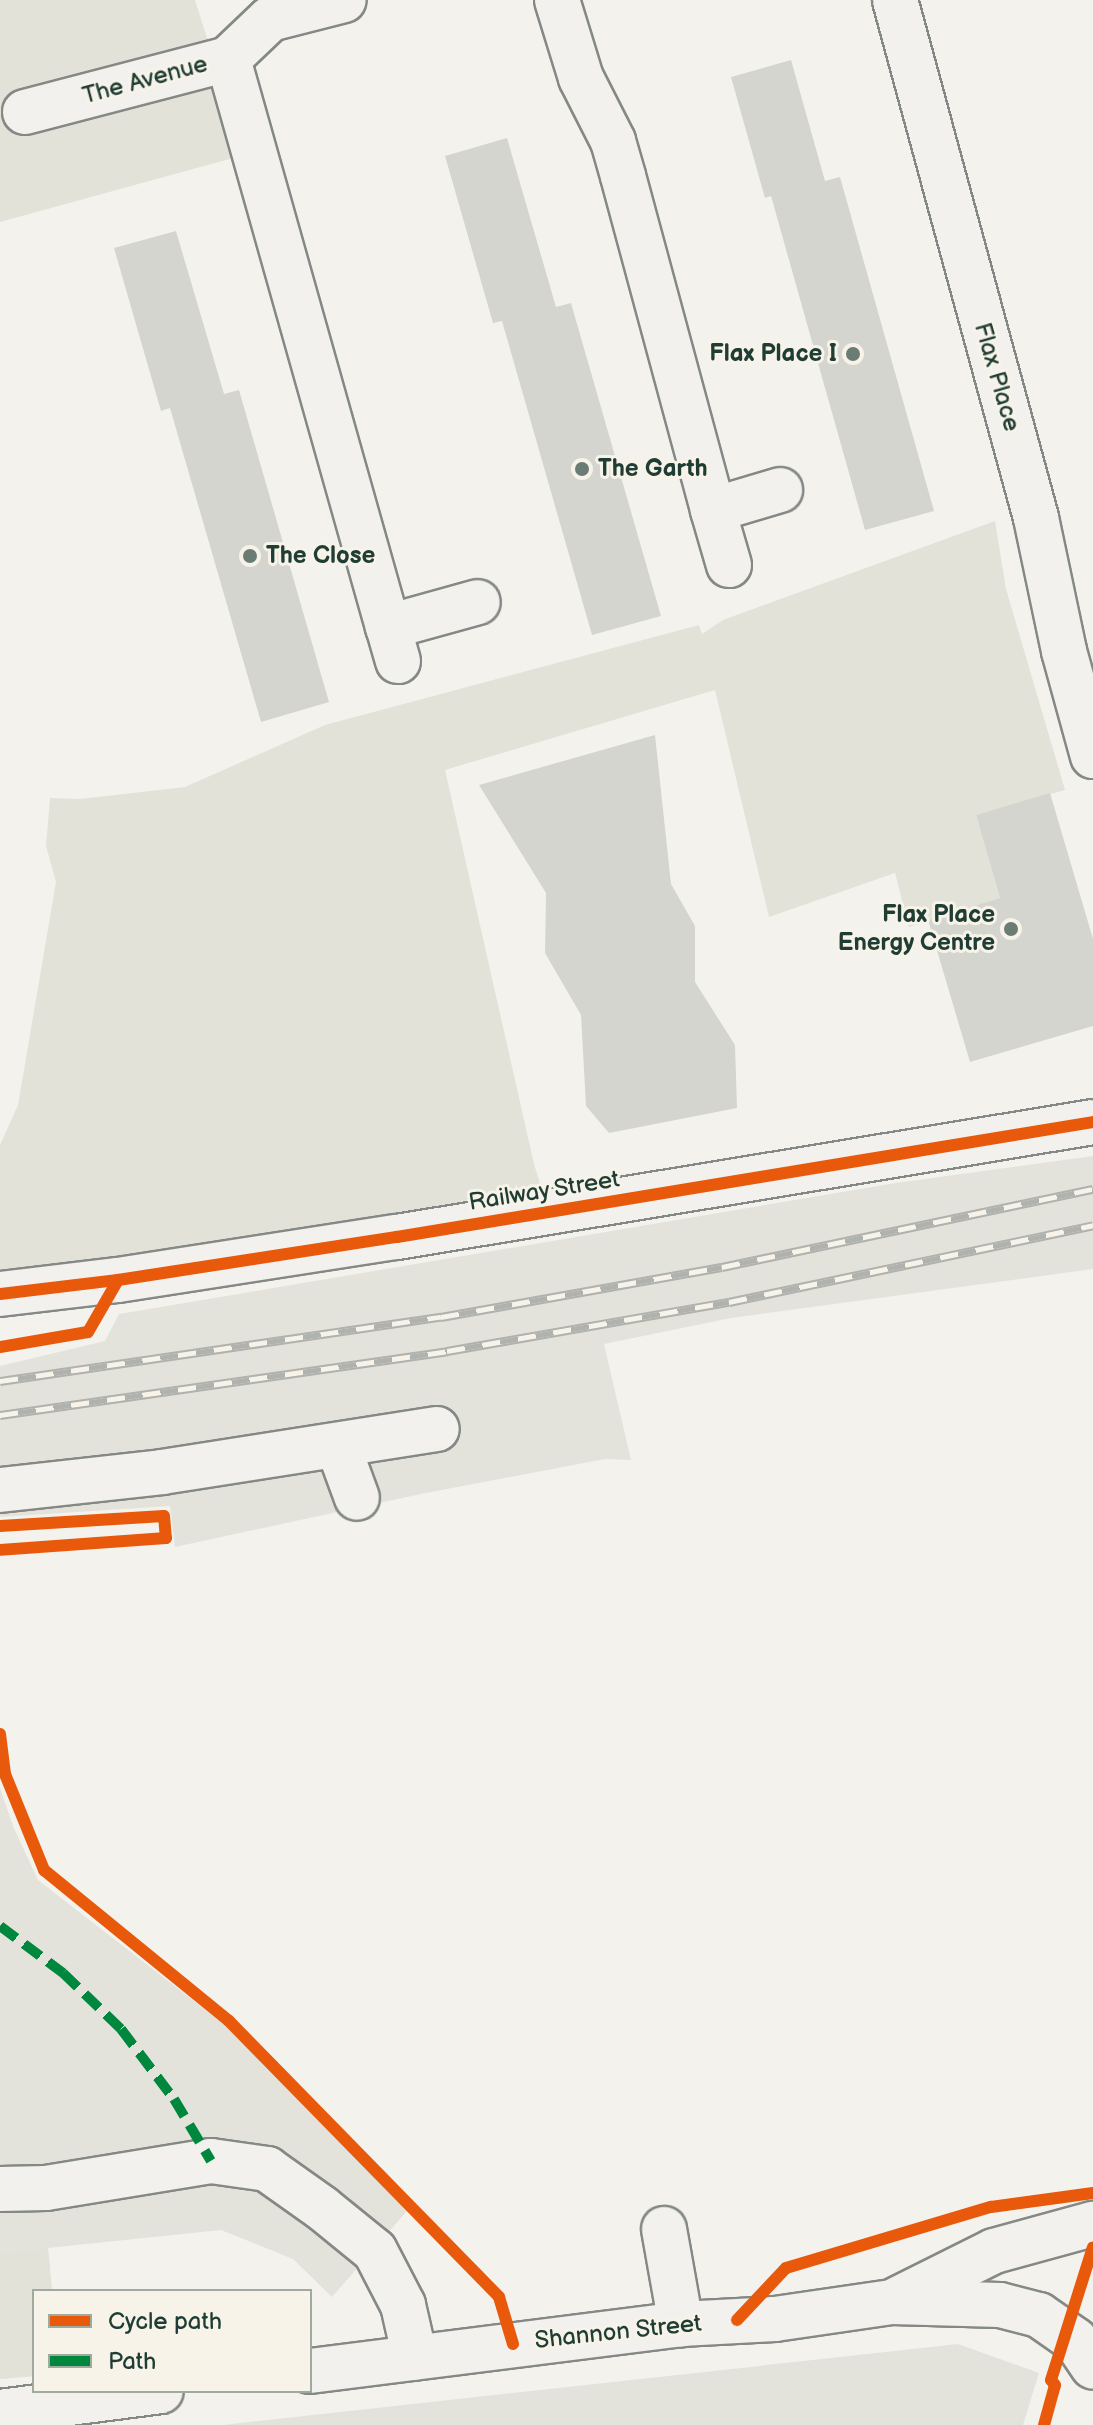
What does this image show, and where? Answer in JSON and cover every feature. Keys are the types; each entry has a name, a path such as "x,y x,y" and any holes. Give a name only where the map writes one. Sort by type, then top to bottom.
{"street":[{"name":"The Avenue","path":"25,112 210,63 267,10 344,0"},
{"path":"557,0 581,78 613,141 729,565"},
{"name":"Flax Place","path":"895,0 1036,518 1079,647 1093,756"},
{"path":"210,63 393,644 478,602"},
{"path":"713,510 780,490"},
{"name":"Railway Street","path":"0,1294 381,1239 1093,1122"},
{"path":"0,1490 162,1472 437,1429"},
{"path":"338,1446 357,1498"},
{"path":"0,2189 46,2188 211,2161 267,2169 375,2251 403,2305 415,2358"},
{"name":"Shannon Street","path":"892,2302 994,2251 1093,2224"},
{"path":"664,2229 681,2324"},
{"name":"Shannon Street","path":"312,2371 681,2324 751,2331 892,2302 1000,2305 1039,2315 1075,2340 1093,2367"},
{"path":"0,2412 66,2414 106,2395 134,2393"}],"shaded area":[{"path":"0,0 195,0 207,38 228,59 255,152 0,222"},
{"path":"995,521 1006,589 1065,790 976,815 1000,898 909,927 895,873 769,917 715,690 445,770 534,1164 549,1212 0,1294 0,1145 18,1105 56,882 46,846 50,798 80,799 185,787 325,725 699,625 702,634 723,620"},
{"path":"1093,1156 1093,1269 731,1318 604,1344 631,1460 605,1459 421,1494 175,1547 170,1506 0,1517 0,1366 105,1341 119,1314 896,1183"},
{"path":"0,1788 13,1826 38,1880 234,2032 407,2211 332,2297 293,2259 221,2230 48,2248 52,2289 32,2289 32,2376 0,2379"},
{"path":"48,2249 52,2289 32,2289 32,2376 0,2379 0,2254"},
{"path":"958,2344 1039,2373 1023,2425 223,2425"}],"building":[{"name":"Flax Place I","path":"791,60 825,181 840,177 934,511 865,530 771,196 765,198 731,77"},
{"name":"The Garth","path":"507,138 556,307 571,303 661,616 592,635 502,321 493,323 445,156"},
{"name":"The Close","path":"176,231 224,394 239,390 329,702 261,722 170,408 161,411 114,248"},
{"path":"655,735 671,884 695,926 695,982 735,1045 737,1108 609,1133 586,1106 581,1015 545,953 546,893 479,785"},
{"name":"Flax Place Energy Centre","path":"1050,793 1093,939 1093,1026 970,1062 928,920 1000,898 976,815"}],"railway":[{"path":"0,1381 441,1317 722,1267 1093,1189"},
{"path":"0,1415 447,1351 729,1302 1093,1225"}],"marked path":[{"path":"0,1926 63,1973 121,2029 174,2099 211,2161"}],"cycle path":[{"path":"0,1294 118,1280 397,1237 1093,1122"},
{"path":"0,1347 88,1332 118,1280"},
{"path":"0,1526 164,1516 166,1538 0,1550"},
{"path":"0,1734 5,1774 44,1870 229,2021 499,2297 513,2344"},
{"path":"737,2320 786,2268 991,2207 1093,2193"},
{"path":"1044,2425 1055,2385 1051,2380 1093,2247"}],"place":[{"name":"Flax Place I","path":"853,354"},
{"name":"The Garth","path":"582,469"},
{"name":"The Close","path":"250,556"},
{"name":"Flax Place Energy Centre","path":"1011,929"}]}
